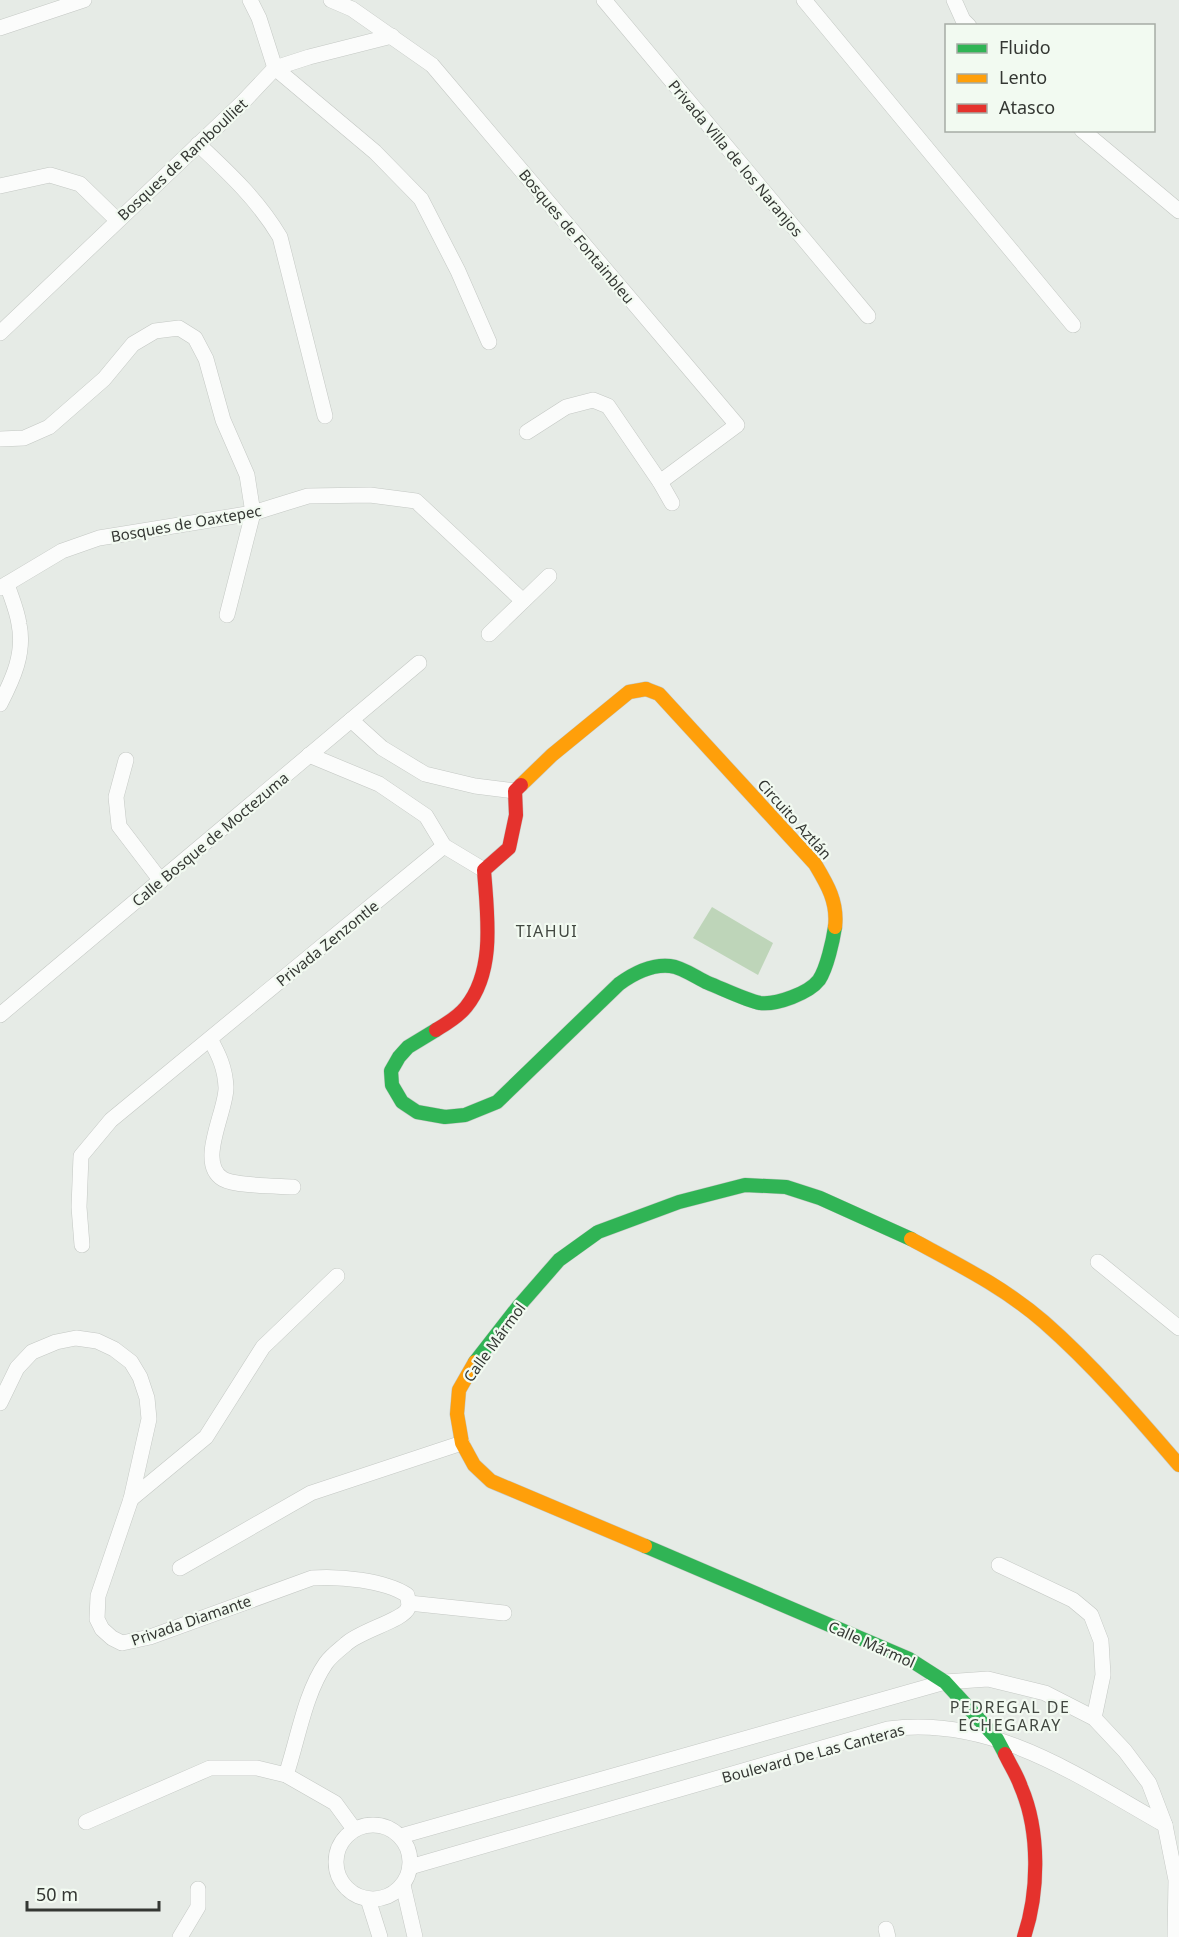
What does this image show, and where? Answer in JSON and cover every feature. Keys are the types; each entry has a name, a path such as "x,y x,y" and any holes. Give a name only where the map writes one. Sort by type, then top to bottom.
{"street":[{"path":"0,28 84,0"},
{"path":"250,0 259,18 275,68 375,152 421,199 458,271 489,342"},
{"name":"Bosques de Fontainbleu","path":"332,0 352,9 432,65 737,425 660,482"},
{"name":"Privada Villa de los Naranjos","path":"604,0 868,316"},
{"path":"804,0 1073,325"},
{"path":"954,0 967,24"},
{"name":"Bosques de Ramboulliet","path":"0,333 275,68 392,36"},
{"path":"1084,132 1179,211"},
{"path":"198,144 244,187 267,214 280,237 325,416"},
{"path":"0,186 50,176 60,178 80,184 117,220"},
{"path":"0,439 24,438 49,427 104,379 134,344 154,331 178,328 195,338 206,359 223,420 247,475 253,513 227,615"},
{"path":"527,432 566,407 593,400 608,406 672,503"},
{"name":"Bosques de Oaxtepec","path":"3,586 62,551 99,538 253,513 308,496 370,495 416,501 523,601"},
{"path":"489,634 549,576"},
{"path":"0,704 12,682 20,654 20,625 3,586"},
{"name":"Calle Bosque de Moctezuma","path":"1,1011 161,881 419,663"},
{"name":"Circuito Aztlán","path":"484,870 487,939 483,972 472,999 453,1019 408,1047 392,1070 390,1080 395,1096 405,1107 431,1115 455,1117 476,1112 497,1102 619,984 632,974 651,967 672,966 708,984 760,1003 800,994 819,980 833,944 836,917 831,890 815,864 659,694 646,689 630,692 552,755 515,791"},
{"path":"309,755 379,784 426,816 444,846 484,870 509,848 516,815 515,791 475,786 425,774 382,748 351,720"},
{"path":"126,760 116,797 119,826 161,881"},
{"name":"Privada Zenzontle","path":"82,1245 79,1207 81,1156 111,1120 444,846"},
{"path":"210,1039 222,1062 226,1090 213,1142 213,1166 223,1179 237,1183 293,1187"},
{"name":"Calle Mármol","path":"1024,1937 1029,1922 1035,1874 1034,1835 1022,1788 997,1739 945,1682 909,1659 491,1481 474,1465 462,1443 457,1414 459,1390 475,1363 518,1307 559,1260 598,1233 679,1202 745,1185 786,1187 820,1198 900,1233 990,1282 1051,1329 1117,1393 1179,1465"},
{"path":"1098,1262 1179,1328"},
{"path":"131,1499 206,1437 263,1347 337,1276"},
{"name":"Privada Diamante","path":"0,1403 17,1368 32,1352 56,1342 76,1338 96,1341 114,1349 130,1362 140,1377 147,1398 149,1419 131,1499 98,1596 98,1619 102,1629 122,1643 150,1637 312,1578 335,1576 390,1587 407,1595 410,1603 504,1614"},
{"path":"180,1568 311,1493 462,1443"},
{"path":"999,1565 1074,1600 1091,1615 1101,1641 1103,1675 1094,1718"},
{"path":"286,1775 309,1694 326,1662 351,1638 401,1617 408,1610 410,1603"},
{"path":"945,1682 988,1679 1045,1693 1094,1718 1125,1751 1149,1783 1165,1825 1176,1880 1175,1937"},
{"name":"Boulevard De Las Canteras","path":"401,1836 945,1682"},
{"name":"Boulevard De Las Canteras","path":"410,1867 888,1729 913,1726 952,1729 997,1739 1038,1754 1165,1825"},
{"path":"86,1822 210,1768 257,1768 286,1775 335,1803 354,1829"},
{"path":"366,1824 378,1824 391,1828 401,1836 409,1850 410,1867 403,1885 393,1894 381,1899 368,1899 351,1892 339,1878 335,1860 341,1842 354,1829 366,1824"},
{"path":"403,1885 415,1937"},
{"path":"180,1937 198,1907 198,1889"},
{"path":"368,1899 380,1937"}],"green space":[{"path":"712,907 773,943 758,975 693,938"}],"traffic: fast":[{"path":"436,1030 408,1047 399,1057 391,1071 392,1085 402,1102 417,1112 445,1117 465,1115 497,1102 619,984 637,973 656,966 675,967 749,1000 760,1003 784,1000 800,994 819,980 827,961 835,927"},
{"path":"475,1362 559,1260 598,1232 679,1202 745,1185 786,1187 820,1198 911,1239"},
{"path":"645,1546 909,1659 945,1682 997,1739 1005,1754"}],"traffic: slow":[{"path":"646,689 659,694 815,864 833,901 835,927"},
{"path":"521,785 552,755 629,692 646,689"},
{"path":"911,1239 963,1267 1029,1309 1097,1373 1179,1465"},
{"path":"475,1362 459,1390 457,1414 462,1443 474,1465 491,1481 645,1546"}],"traffic: jam":[{"path":"436,1030 456,1017 466,1007 476,992 482,976 486,959 488,923 484,870 509,848 516,815 515,791 521,785"},
{"path":"1005,1754 1018,1778 1027,1804 1034,1842 1033,1901 1024,1937"}],"district":[{"name":"TIAHUI","path":"547,931"},
{"name":"PEDREGAL DE ECHEGARAY","path":"1010,1716"}]}
